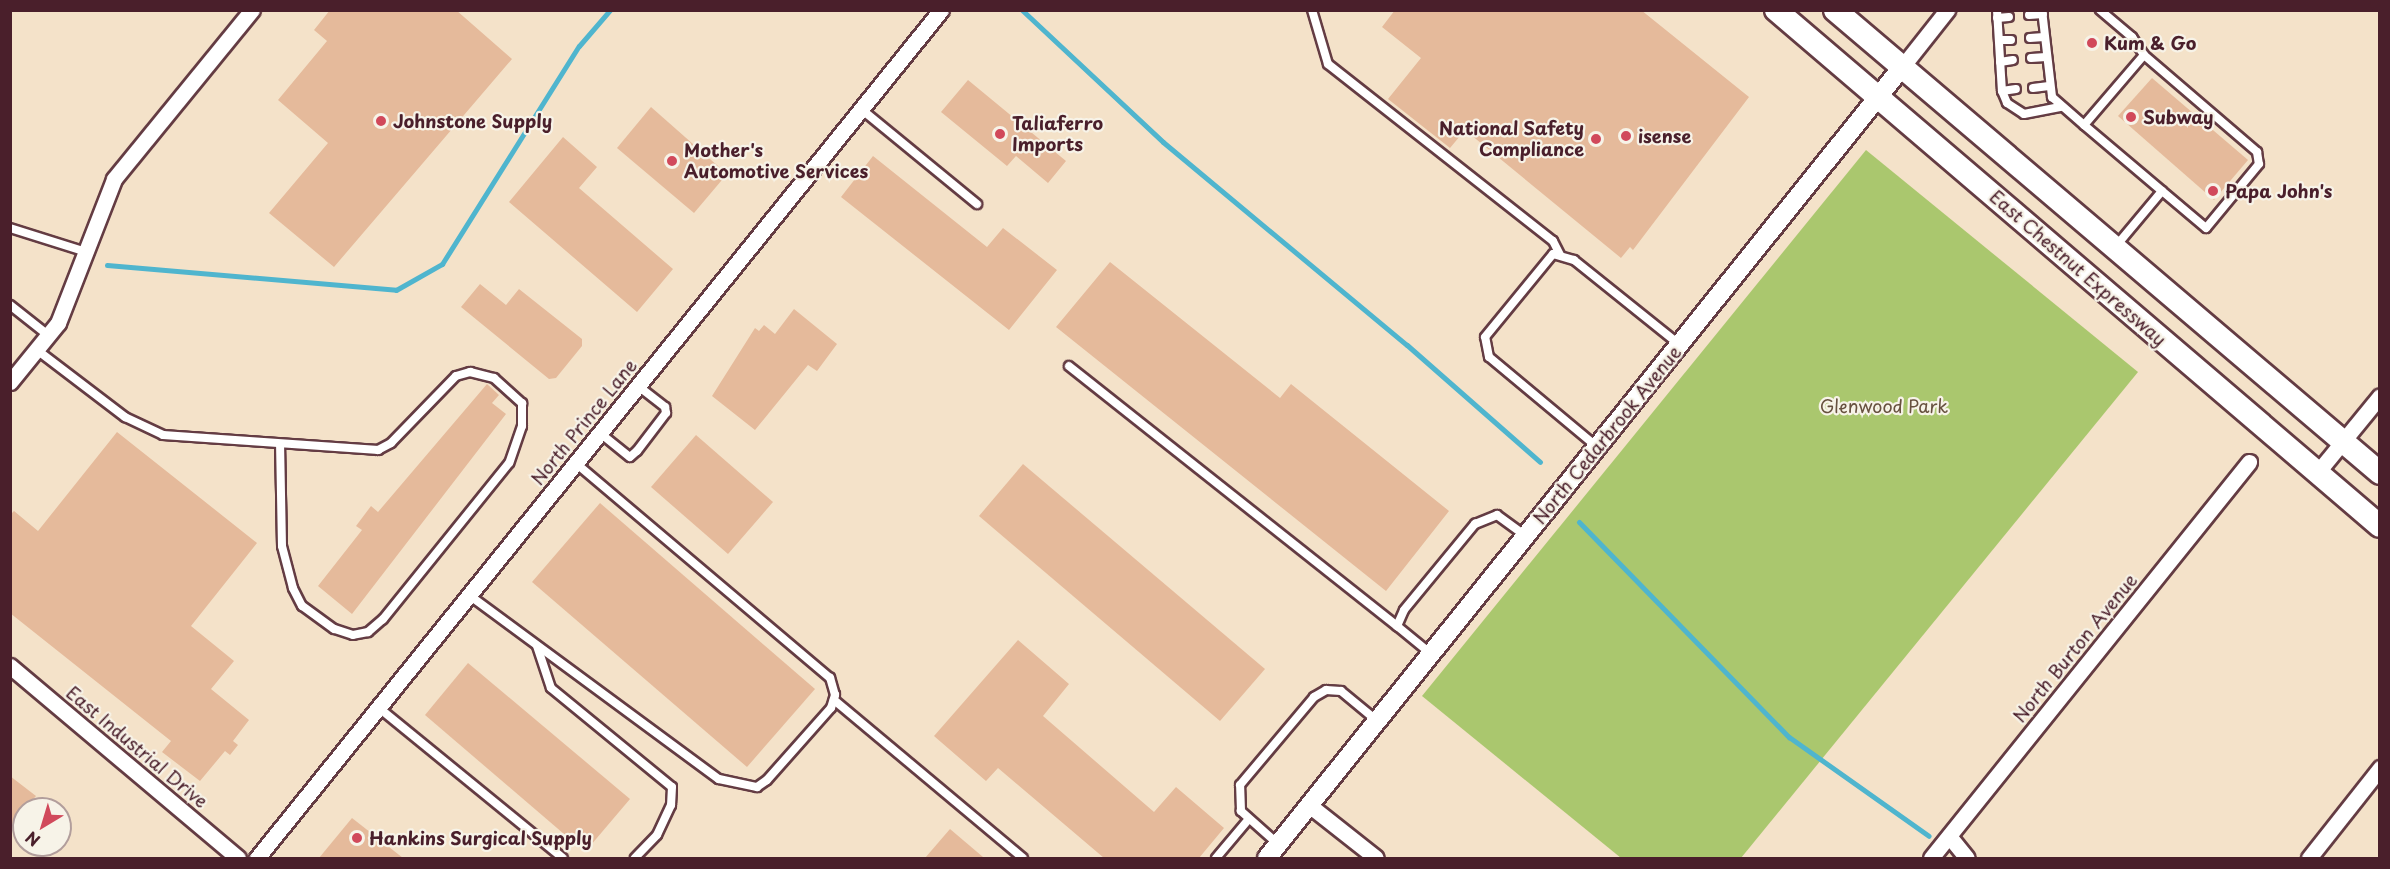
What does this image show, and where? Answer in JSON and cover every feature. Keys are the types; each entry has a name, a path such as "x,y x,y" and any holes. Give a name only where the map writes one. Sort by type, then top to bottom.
{"main road":[{"name":"East Chestnut Expressway","path":"1776,10 2379,526"},
{"name":"East Chestnut Expressway","path":"1835,10 2379,473"}],"street":[{"path":"10,382 58,323 114,179 252,10"},
{"name":"North Prince Lane","path":"257,858 941,10"},
{"name":"North Cedarbrook Avenue","path":"1267,858 1947,10"},
{"path":"2317,473 2379,396"},
{"name":"North Burton Avenue","path":"1931,858 2249,462"},
{"name":"East Industrial Drive","path":"10,666 238,858"},
{"path":"2309,858 2379,768"},
{"path":"1309,805 1376,858"},
{"path":"1949,836 1967,858"}],"lane":[{"path":"1312,10 1328,64 1553,242 1560,255"},
{"path":"2029,15 2043,12 2049,86 2061,107 2206,228 2259,164 2257,152 2144,55 2132,37 2100,10"},
{"path":"2009,18 1997,14 2002,91 2007,103 2024,114 2061,107"},
{"path":"2030,38 2044,37"},
{"path":"1999,40 2011,40"},
{"path":"2084,125 2144,55"},
{"path":"2031,58 2046,57"},
{"path":"2000,62 2013,60"},
{"path":"2033,88 2049,86"},
{"path":"2002,91 2016,89"},
{"path":"861,109 977,204"},
{"path":"2114,248 2162,191"},
{"path":"10,228 86,252"},
{"path":"1598,447 1489,357 1485,337 1553,254 1574,260 1680,345"},
{"path":"10,305 48,335"},
{"path":"37,350 125,417 163,435 378,450 391,443 456,376 470,372 494,378 522,403 522,426 509,464 383,619 361,634 334,629 302,606 293,588 282,546 280,444"},
{"path":"1069,366 1431,654"},
{"path":"600,433 630,457 637,451 666,413 665,407 638,386"},
{"path":"469,595 719,779 757,787 767,780 831,708 834,700 830,678 576,463"},
{"path":"1397,626 1404,610 1475,524 1497,515 1526,536"},
{"path":"537,645 551,688 672,787 671,805 657,836 634,858"},
{"path":"1278,844 1248,820 1238,798 1240,785 1314,697 1326,690 1341,691 1377,721"},
{"path":"834,700 1023,858"},
{"path":"379,708 563,858"},
{"path":"1216,858 1248,820"}],"green space":[{"name":"Glenwood Park","path":"1866,150 2138,372 1741,858 1621,858 1422,696"}],"building":[{"name":"Johnstone Supply","path":"330,10 456,10 512,59 334,267 269,213 328,143 278,100 327,41 314,30"},
{"name":"National Safety Compliance","path":"1395,10 1641,10 1749,97 1633,250 1630,247 1621,258 1465,130 1450,148 1388,99 1421,58 1382,27"},
{"path":"2152,78 2248,160 2214,200 2118,116"},
{"name":"Taliaferro Imports","path":"968,80 1066,161 1048,183 1016,156 1007,166 941,112"},
{"name":"Mother's Automotive Services","path":"651,107 727,174 694,213 617,148"},
{"path":"563,137 597,167 579,188 673,269 637,312 509,202"},
{"path":"873,156 987,247 1003,228 1057,270 1009,330 841,197"},
{"path":"1110,262 1280,398 1291,384 1449,511 1386,591 1056,327"},
{"path":"480,284 506,305 519,289 582,339 582,346 556,378 549,379 461,307"},
{"path":"794,309 837,344 817,371 808,365 755,430 712,396 755,328 759,331 764,325 775,334"},
{"path":"487,384 499,395 492,403 506,414 352,614 318,586 362,530 356,526 371,506 378,512"},
{"path":"117,432 257,543 191,626 234,661 211,689 249,720 233,741 238,745 230,755 225,751 200,781 162,752 171,741 10,613 10,515 14,511 38,531"},
{"path":"696,435 773,502 728,554 651,487"},
{"path":"1023,464 1265,669 1220,721 979,516"},
{"path":"600,503 815,689 747,767 532,582"},
{"path":"1018,640 1069,684 1043,716 1154,812 1176,787 1224,828 1199,858 1104,858 998,768 986,781 934,736"},
{"path":"468,663 630,799 585,852 425,715"},
{"path":"10,776 36,796 12,797 12,825 10,827"},
{"name":"Hankins Surgical Supply","path":"352,818 403,858 319,858"},
{"path":"950,829 983,857 925,858"}],"waterway":[{"path":"107,265 396,290 442,264 579,46 610,10"},
{"path":"1022,10 1163,142 1407,345 1540,462"},
{"path":"1579,522 1789,737 1929,836"}],"place":[{"name":"Kum & Go","path":"2092,43"},
{"name":"Subway","path":"2131,117"},
{"name":"Johnstone Supply","path":"381,121"},
{"name":"Taliaferro Imports","path":"1000,134"},
{"name":"isense","path":"1626,136"},
{"name":"National Safety Compliance","path":"1596,139"},
{"name":"Mother's Automotive Services","path":"672,161"},
{"name":"Papa John's","path":"2213,191"},
{"name":"Hankins Surgical Supply","path":"357,838"}]}
